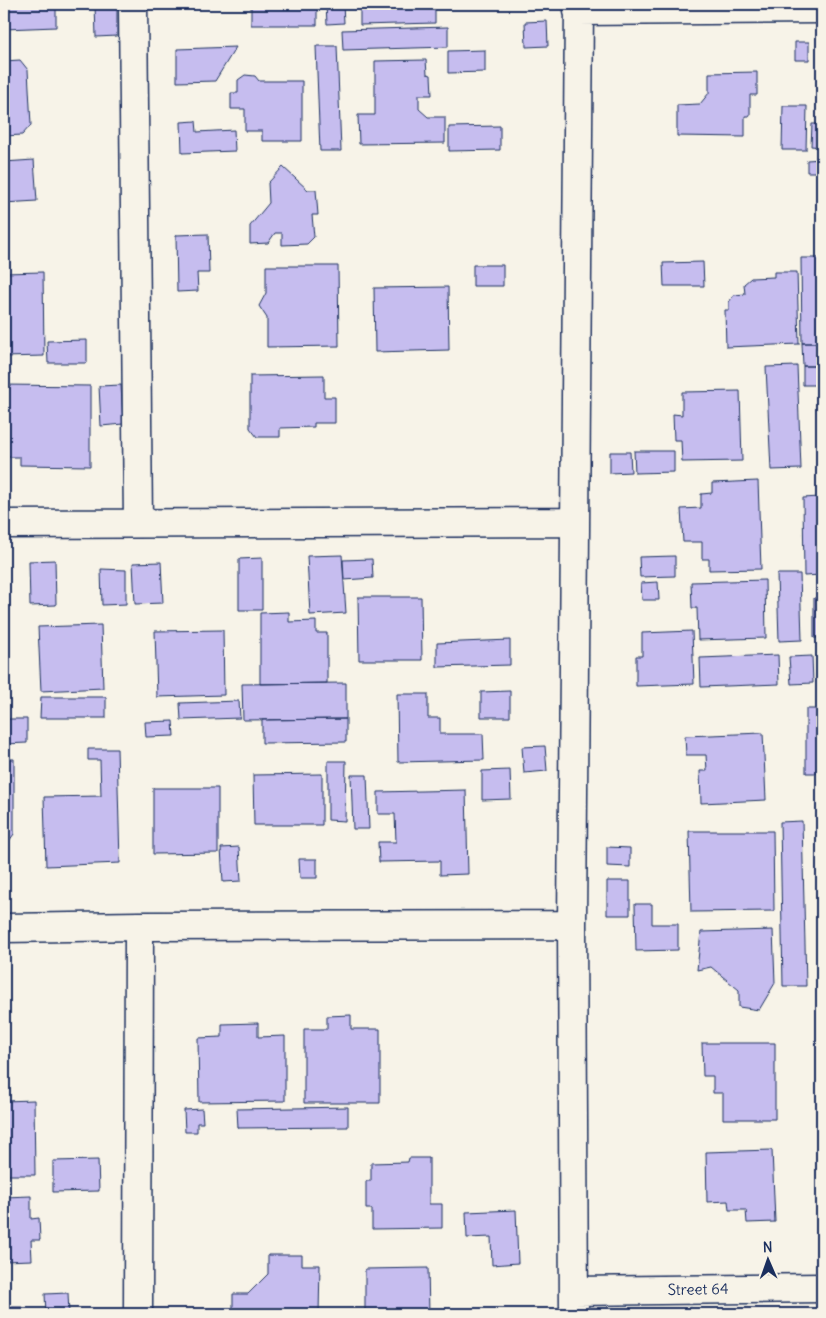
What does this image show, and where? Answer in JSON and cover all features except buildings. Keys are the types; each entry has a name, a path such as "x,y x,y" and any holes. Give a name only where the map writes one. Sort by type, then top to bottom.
{"street":[{"path":"132,4 138,523"},
{"path":"574,1303 572,925 579,7 822,10"},
{"path":"4,524 574,522"},
{"path":"4,928 572,925"},
{"path":"138,1314 139,926"},
{"name":"Street 64","path":"574,1303 822,1288"}]}
